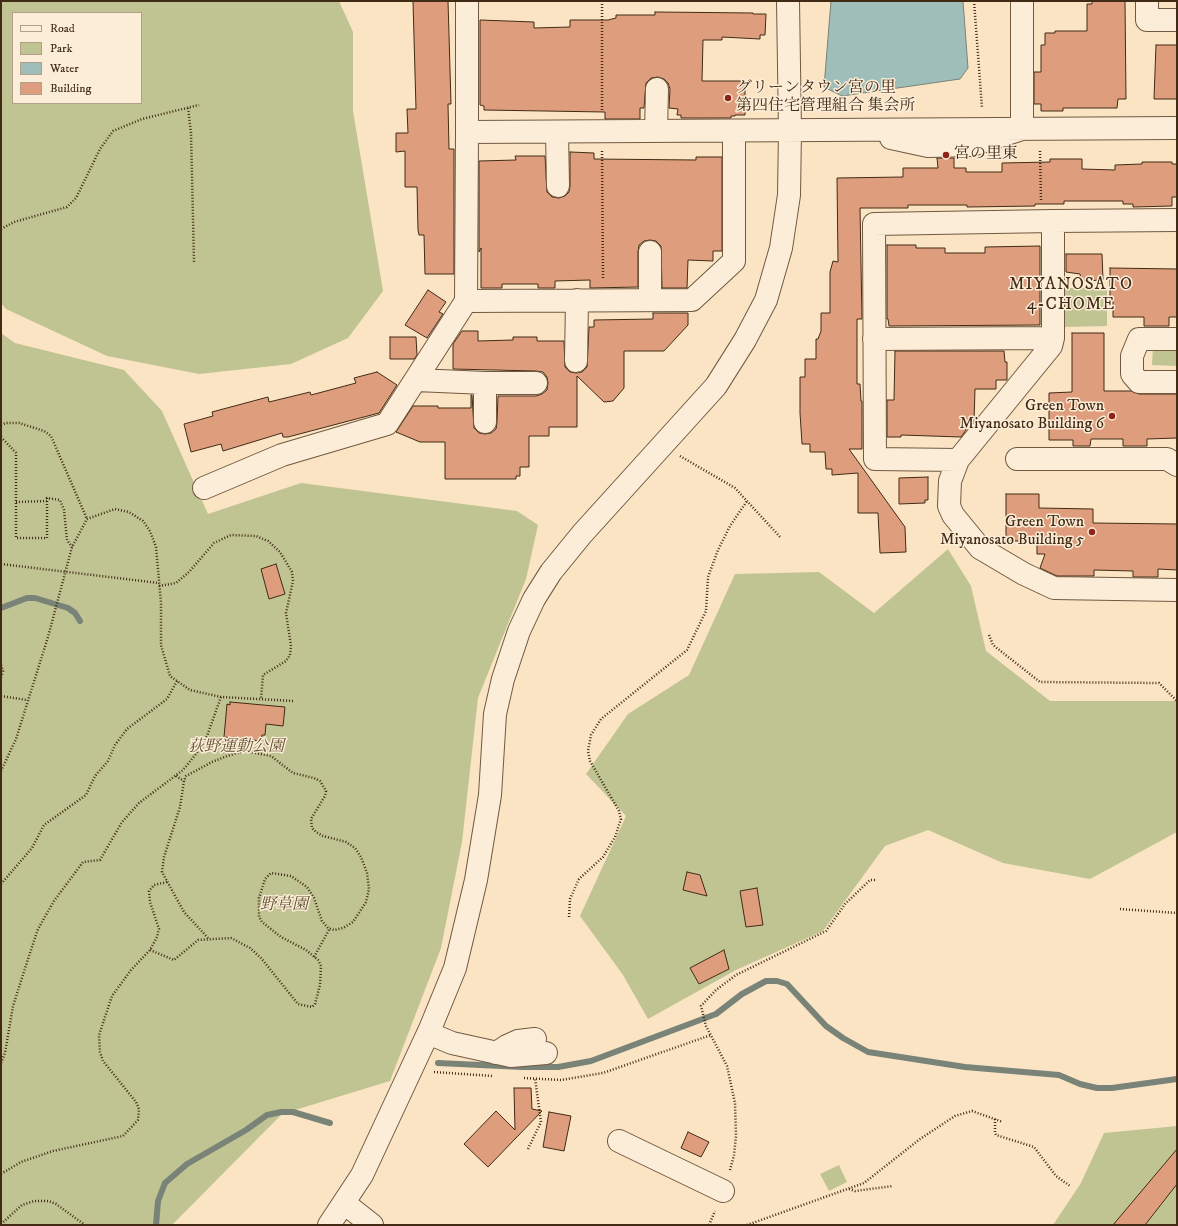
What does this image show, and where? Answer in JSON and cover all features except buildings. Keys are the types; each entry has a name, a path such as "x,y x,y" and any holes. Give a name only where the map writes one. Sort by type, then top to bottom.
{"street":[{"path":"204,488 220,471 282,455 387,424 466,301 466,1"},
{"path":"329,1225 362,1175 428,1033 455,968 476,880 490,795 495,714 503,679 519,631 534,599 552,572 582,534 716,386 745,340 766,300 781,248 786,221 790,180 788,1"},
{"path":"1022,1 1022,129"},
{"path":"1147,1 1147,20 1177,20"},
{"path":"656,131 657,89"},
{"path":"1125,128 1151,116 1177,115"},
{"path":"467,132 1177,128"},
{"path":"466,301 692,300 734,261 734,131"},
{"path":"557,132 558,186"},
{"path":"958,460 875,459 874,224 1177,220"},
{"path":"1047,221 1053,338 1051,346 958,460 950,481 949,506 953,515 980,548 1024,574 1054,588 1177,590"},
{"path":"650,252 650,300"},
{"path":"576,360 577,300"},
{"path":"874,339 1053,338"},
{"path":"1177,339 1139,339 1132,356 1132,374 1140,382 1177,382"},
{"path":"416,380 485,383 536,383"},
{"path":"485,383 485,422"},
{"path":"1017,459 1167,459 1177,465"},
{"path":"428,1033 452,1043 511,1056 541,1046"},
{"path":"619,1141 723,1191"},
{"path":"344,1203 372,1225"}],"path":[{"path":"602,1 604,300"},
{"path":"974,1 982,111"},
{"path":"1,229 14,222 67,207 76,198 100,148 113,131 142,119 199,105"},
{"path":"188,108 191,133 194,262"},
{"path":"1040,146 1047,221"},
{"path":"1,425 6,422 19,422 40,429 50,436 87,519"},
{"path":"1,437 16,453 16,538 46,538 46,501"},
{"path":"662,446 735,488 781,538"},
{"path":"16,502 46,501 46,498 60,500 64,510 67,540 72,546"},
{"path":"569,917 570,899 579,879 603,857 615,837 621,819 620,811 590,761 588,751 591,735 601,719 687,650 706,611 708,578 718,550 730,526 747,501"},
{"path":"1,771 16,739 48,637 72,546 87,519 115,509 130,512 143,521 150,531 156,547 161,645 170,676 190,690 221,697 293,701"},
{"path":"1,564 159,585 176,583 189,572 214,543 231,535 256,536 268,541 280,552 292,572 292,581 286,613 291,646 290,655 286,661 263,675 261,699"},
{"path":"989,635 992,645 1040,682 1159,683 1177,701"},
{"path":"1,665 3,671 1,677"},
{"path":"1,884 32,848 44,825 86,795 95,776 108,761 115,745 127,729 167,699 177,681"},
{"path":"1,696 27,700"},
{"path":"1,1063 5,1053 13,1006 29,956 38,929 54,901 83,862 100,860 122,822 139,803 183,770 196,754 207,736 221,697"},
{"path":"150,950 174,960 198,940 208,938 231,938 250,948 298,1004 312,1007 315,1004 320,985 321,966 306,950 281,937 262,922 259,917 259,898 265,879 272,873 283,874 299,880 307,887 314,898 322,920 334,930 343,928 353,922 366,902 369,889 367,873 361,857 355,848 346,842 316,832 312,828 311,819 325,796 326,791 320,781 293,773 272,756 245,752 226,756 186,776 184,781 180,808 162,864 162,872 184,912 208,938"},
{"path":"175,776 184,781"},
{"path":"709,1225 723,1191 734,1155 736,1136 735,1103 727,1066 706,1026 701,1006 716,990 736,976 826,931 845,904 870,880 877,880"},
{"path":"1,1174 21,1162 53,1151 123,1136 138,1120 139,1109 136,1102 103,1061 100,1052 99,1035 112,996 131,970 150,950 157,937 159,929 150,902 149,891 154,885 167,882"},
{"path":"1120,909 1177,913"},
{"path":"314,957 330,928"},
{"path":"528,1149 541,1122 535,1075"},
{"path":"747,1225 864,1183 920,1139 955,1116 972,1111 1003,1122"},
{"path":"995,1119 996,1135 1034,1147 1056,1176 1070,1186"},
{"path":"848,1188 855,1191 893,1186"},
{"path":"1,1224 22,1205 34,1201 49,1201 56,1204 85,1225"}],"green space":[{"path":"1,1 339,1 353,32 353,111 383,291 348,338 291,364 199,374 107,356 6,309 1,303"},
{"path":"1064,288 1107,288 1107,326 1064,327"},
{"name":"荻野運動公園","path":"1,333 15,343 124,370 162,411 208,514 301,483 517,511 538,525 526,579 478,698 462,842 441,948 390,1081 282,1114 172,1225 1,1225"},
{"path":"1153,346 1177,346 1177,366 1152,365"},
{"path":"948,549 971,586 986,651 1050,701 1177,701 1177,832 1090,879 1003,863 928,830 885,846 823,931 736,970 648,1019 623,975 580,916 626,816 586,774 628,714 689,675 735,574 819,572 874,613"},
{"path":"1177,1126 1177,1225 1053,1225 1081,1183 1104,1133"},
{"path":"839,1165 847,1182 829,1191 820,1174"}],"water":[{"path":"831,1 963,1 968,68 960,79 842,96 824,87"}],"waterway":[{"path":"1,608 27,598 35,598 68,608 75,613 80,621"},
{"path":"438,1063 558,1067 591,1061 716,1014 742,994 766,981 777,981 787,984 826,1026 843,1038 868,1052 965,1067 1059,1075 1080,1084 1097,1088 1112,1088 1177,1079"},
{"path":"156,1225 158,1201 165,1183 187,1164 246,1130 267,1115 281,1112 293,1112 330,1123"}],"place":[{"name":"グリーンタウン宮の里 第四住宅管理組合 集会所","path":"728,98"},
{"name":"宮の里東","path":"946,155"},
{"name":"Green Town Miyanosato Building 6","path":"1112,416"},
{"name":"Green Town Miyanosato Building 5","path":"1092,532"}],"district":[{"name":"MIYANOSATO 4-CHOME","path":"1071,295"}],"park label":[{"name":"野草園","path":"284,906"}]}
